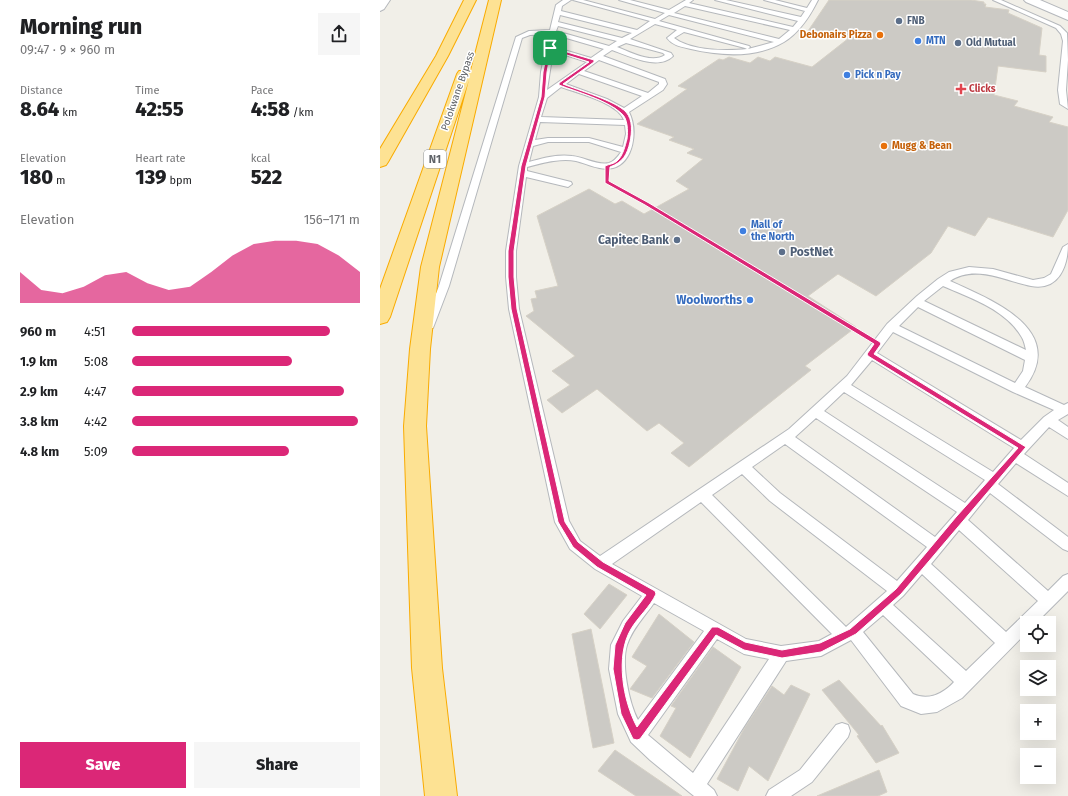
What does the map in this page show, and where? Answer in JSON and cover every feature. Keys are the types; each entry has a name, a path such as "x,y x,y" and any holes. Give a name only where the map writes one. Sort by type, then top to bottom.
{"highway":[{"path":"380,162 442,56 470,0"},
{"name":"Polokwane Bypass","path":"380,317 489,0"},
{"path":"441,796 427,668 416,434 420,348 430,267 495,0"}],"street":[{"path":"380,7 384,0"},
{"path":"1030,0 1068,16"}],"lane":[{"path":"568,0 559,6 545,72 543,97 523,170 511,251 511,277 514,309 562,522 575,545 600,564 744,646 782,654 821,648 849,634 898,591 962,515 1019,451 1048,420 1066,409"},
{"path":"576,0 755,49"},
{"path":"622,0 670,9 780,41"},
{"path":"718,0 803,20"},
{"path":"767,0 809,10"},
{"path":"682,30 672,35 670,38 672,40 710,52 755,49 780,41 803,20 815,0"},
{"path":"996,0 1058,27 1064,33 1067,49 1064,104 1068,107"},
{"path":"543,97 611,48 655,22 670,9 686,2 794,29"},
{"path":"559,6 638,32"},
{"path":"420,348 444,286 519,38 533,32 553,33 611,48 651,61 662,60 669,56 669,54 665,52 624,40 555,23"},
{"path":"550,48 595,59 662,81 663,84 660,88 624,112"},
{"path":"578,71 649,96"},
{"path":"523,170 544,160 570,158 579,159 601,166 608,166 618,162 626,151 630,135 624,112 610,103 560,84"},
{"path":"536,119 628,123"},
{"path":"530,144 548,140 582,140 626,151"},
{"path":"523,170 568,184"},
{"path":"600,564 785,437 851,379 891,327 942,281 953,274 969,270 993,272 1033,283 1047,281 1055,276 1068,249"},
{"path":"942,281 1008,313 1022,326 1029,341 1032,358 1030,370 1017,389"},
{"path":"917,302 1032,358"},
{"path":"891,327 1017,389 1066,409"},
{"path":"870,354 1019,451 1068,490"},
{"path":"843,386 992,482 1068,545"},
{"path":"815,411 962,515 1048,600"},
{"path":"1048,420 1068,434"},
{"path":"785,437 936,546"},
{"path":"742,466 775,497 898,591"},
{"path":"702,494 849,634 908,700 921,706 937,704 956,692 1068,581"},
{"path":"921,564 1006,642"},
{"path":"652,594 628,626 619,645 617,669 626,714 637,736 656,754 701,791 782,654"},
{"path":"883,605 966,682"},
{"path":"637,736 715,629"},
{"path":"775,796 806,776 842,731"}],"path":[{"path":"608,166 607,182 612,186 647,204 878,344"}],"building":[{"name":"Mall of the North","path":"829,0 971,0 984,2 984,4 986,4 985,7 1009,10 1008,13 1042,28 1039,55 1046,56 1046,72 998,66 994,95 1018,101 1014,106 1053,117 1049,122 1068,127 1068,210 1053,237 988,217 975,236 948,226 931,253 876,296 838,274 808,296 856,327 805,366 811,370 689,467 671,453 684,443 659,423 647,431 597,389 562,413 547,400 570,385 552,371 575,356 526,316 534,311 531,299 537,298 535,291 558,286 537,216 589,189 615,204 622,201 644,214 689,189 676,181 703,159 687,153 694,149 669,140 674,137 637,124 687,89 678,86 719,59 723,60 729,57 750,63 758,57 770,61 775,57 812,67 849,38 808,31"},
{"path":"609,584 627,595 600,629 584,614"},
{"path":"659,614 694,642 652,698 630,689 647,666 632,657"},
{"path":"591,629 614,743 593,748 572,634"},
{"path":"713,647 741,667 690,758 660,736 676,708 671,706"},
{"path":"839,680 881,726 882,725 899,753 876,763 857,736 859,735 822,690"},
{"path":"791,685 810,694 768,781 749,766 738,791 717,779 745,727 772,686 784,695"},
{"path":"615,750 682,796 636,796 598,771"},
{"path":"879,770 887,792 878,796 817,796"}],"place":[{"name":"FNB","path":"899,21"},
{"name":"Debonairs Pizza","path":"880,35"},
{"name":"MTN","path":"918,41"},
{"name":"Old Mutual","path":"958,43"},
{"name":"Pick n Pay","path":"847,75"},
{"name":"Clicks","path":"961,89"},
{"name":"Mugg & Bean","path":"884,146"},
{"name":"Mall of the North","path":"743,231"},
{"name":"Capitec Bank","path":"677,240"},
{"name":"PostNet","path":"782,252"},
{"name":"Woolworths","path":"750,300"}],"route":[{"path":"550,48 592,61 560,84 610,103 624,112 627,118 630,126 630,135 626,151 618,162 608,166 606,176 607,182 647,204 878,344 870,354 1023,447 958,520 898,591 853,632 821,648 782,654 744,646 715,629 637,736 626,714 617,669 619,645 628,626 652,594 600,564 575,545 562,522 514,309 511,277 511,251 523,166 543,97 545,72 550,48"}]}
